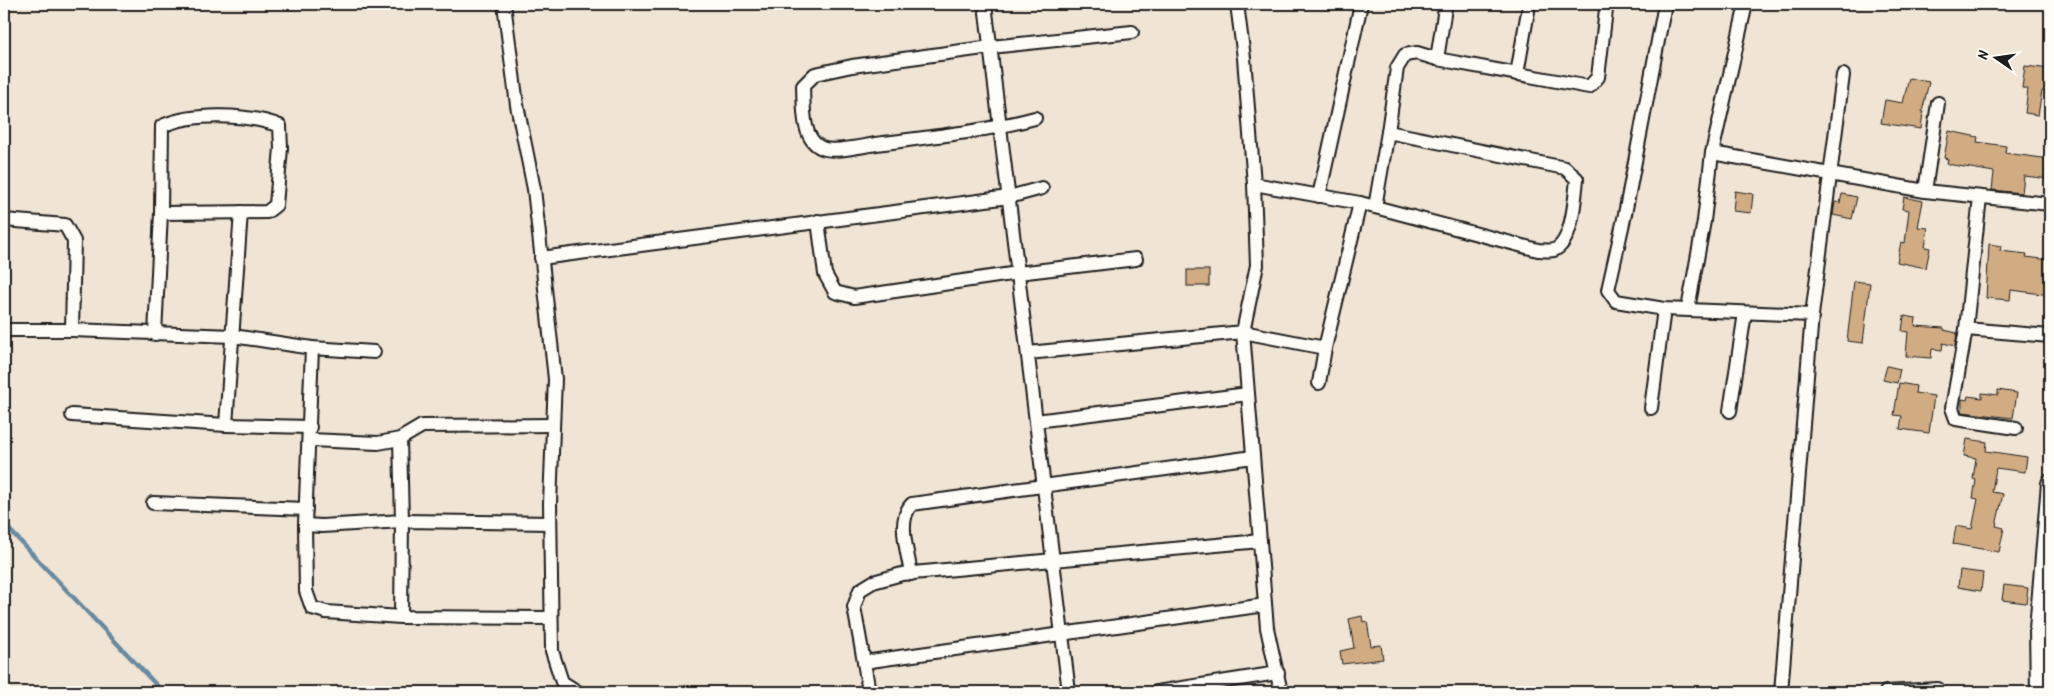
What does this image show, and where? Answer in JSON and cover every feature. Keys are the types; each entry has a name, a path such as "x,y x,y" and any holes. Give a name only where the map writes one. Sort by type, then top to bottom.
{"street":[{"path":"504,4 517,105 534,189 555,379 550,523 552,651 562,682 578,692"},
{"path":"986,4 1069,692"},
{"path":"1237,4 1244,58 1254,184 1257,265 1243,332 1267,628 1281,692"},
{"path":"1319,196 1361,4"},
{"path":"1665,4 1625,214 1608,290 1616,301 1664,309 1812,314"},
{"path":"1688,309 1704,222 1712,153 1746,4"},
{"path":"1437,59 1445,8"},
{"path":"1375,207 1397,68 1405,56 1416,53 1437,59 1589,87 1598,77 1606,10"},
{"path":"1516,74 1528,11"},
{"path":"1035,118 1000,127 849,148 823,149 811,140 805,116 803,86 815,74 852,66 991,47 1132,32"},
{"path":"1781,692 1812,314 1843,75"},
{"path":"1925,191 1938,103"},
{"path":"155,334 161,213 162,126 174,121 206,117 262,119 280,126 281,148 276,206 267,212 161,213"},
{"path":"1254,184 1360,203 1538,250 1554,250 1564,243 1574,214 1577,179 1566,168 1388,132"},
{"path":"1712,153 1830,176 1925,191 2050,204"},
{"path":"541,258 1009,197 1042,188"},
{"path":"1980,197 1966,329 1953,414 1956,418 1968,421 2016,428"},
{"path":"1318,384 1360,203"},
{"path":"226,425 241,212"},
{"path":"4,220 65,225 74,241 72,330"},
{"path":"818,221 825,274 835,292 854,297 1018,273 1136,259"},
{"path":"1651,408 1664,309"},
{"path":"1730,411 1745,313"},
{"path":"1966,329 2050,336"},
{"path":"4,330 72,330 233,336 312,348 374,352"},
{"path":"1028,353 1243,332 1326,348"},
{"path":"312,348 305,525 306,592 312,608 401,617 551,618"},
{"path":"1036,421 1248,394"},
{"path":"72,415 226,425 378,444 400,440 422,426 552,425"},
{"path":"400,440 402,522 401,617"},
{"path":"911,574 903,522 905,511 912,504 1253,457"},
{"path":"2039,692 2038,629 2050,483"},
{"path":"152,503 306,509"},
{"path":"305,525 402,522 550,523"},
{"path":"869,692 854,607 860,590 873,582 911,574 1260,541"},
{"path":"864,662 1062,632 1265,605"},
{"path":"1157,692 1278,673"},
{"path":"1886,692 1938,689"}],"path":[{"path":"4,685 12,692"}],"building":[{"path":"2025,66 2050,69 2050,92 2042,91 2038,115 2025,113 2028,89 2022,88"},
{"path":"1909,78 1929,82 1922,112 1921,129 1881,123 1885,100 1903,103"},
{"path":"1949,131 1978,137 1977,142 2006,146 2005,153 2050,159 2050,179 2024,176 2022,193 1992,190 1994,172 1947,164 1948,159 1944,158"},
{"path":"1735,191 1753,194 1751,213 1733,211"},
{"path":"1842,194 1857,197 1852,219 1833,215 1835,202 1840,203"},
{"path":"1904,197 1923,201 1918,227 1928,228 1925,247 1930,248 1926,268 1897,262 1901,242 1905,243 1909,210 1902,209"},
{"path":"1989,244 2001,246 2000,251 2027,254 2026,257 2050,260 2050,295 2011,290 2010,300 1986,298"},
{"path":"1187,270 1209,270 1209,286 1187,286"},
{"path":"1854,281 1870,283 1863,343 1847,341"},
{"path":"1904,316 1916,318 1915,326 1944,328 1944,330 1957,333 1955,346 1943,343 1942,350 1932,349 1931,358 1906,356 1908,332 1902,331"},
{"path":"1887,366 1900,369 1897,383 1883,380"},
{"path":"1899,383 1916,386 1915,393 1934,396 1929,433 1900,429 1902,416 1894,415"},
{"path":"1998,390 2017,393 2013,418 1962,412 1962,399 1967,400 1968,396 1982,398 1982,393 1998,395"},
{"path":"1967,439 1987,442 1986,451 2027,457 2025,472 1996,468 1992,492 2003,494 1996,526 2004,528 1999,552 1953,544 1956,526 1972,529 1978,499 1973,498 1976,480 1973,479 1976,458 1964,456"},
{"path":"1960,570 1983,573 1981,591 1958,587"},
{"path":"2004,585 2028,588 2026,603 2002,600"},
{"path":"1362,616 1363,622 1367,621 1371,646 1381,645 1383,659 1342,664 1340,651 1354,648 1349,619"}],"waterway":[{"path":"4,524 163,692"}]}
